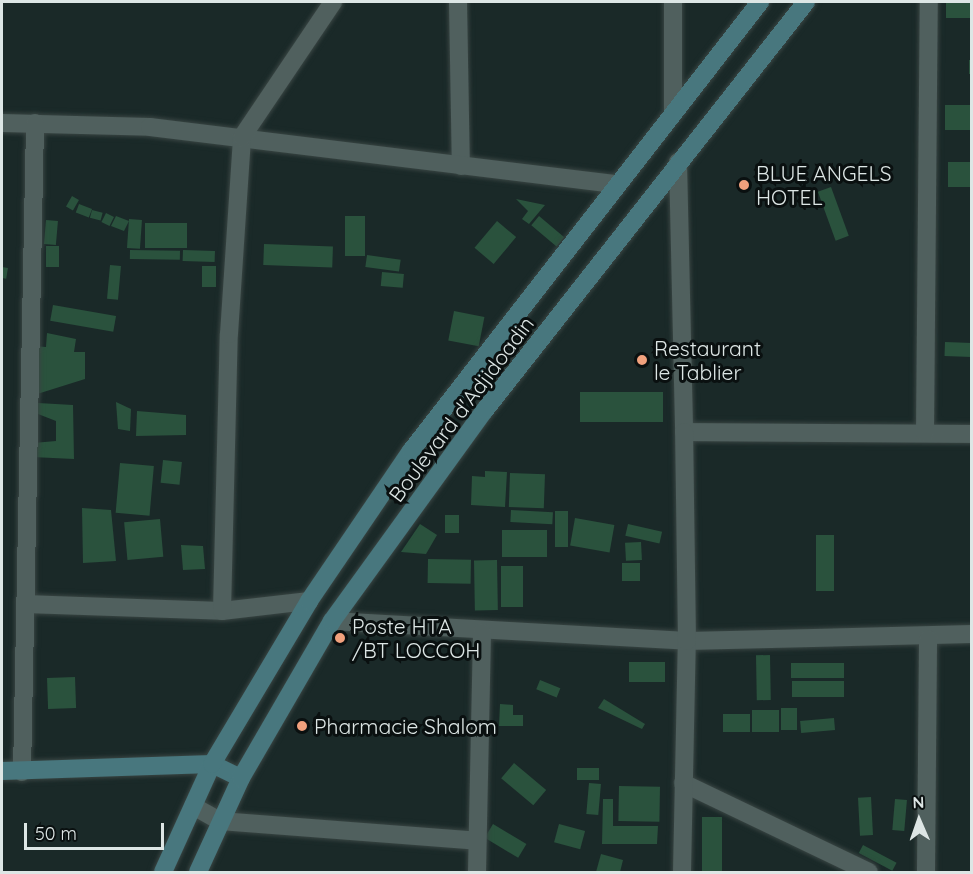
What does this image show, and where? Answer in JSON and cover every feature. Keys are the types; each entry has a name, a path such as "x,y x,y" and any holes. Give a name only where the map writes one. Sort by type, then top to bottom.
{"main road":[{"name":"Boulevard d'Adjidoadin","path":"164,873 212,764 309,600 411,451 615,184 760,2"},
{"name":"Boulevard d'Adjidoadin","path":"198,873 241,778 332,621 485,410 806,2"},
{"path":"2,771 212,764 241,778"}],"street":[{"path":"222,611 229,334 243,136 333,2"},
{"path":"458,2 460,166"},
{"path":"673,2 673,112"},
{"path":"925,433 929,2"},
{"path":"2,123 243,136 460,166 615,184"},
{"path":"22,772 35,123"},
{"path":"678,162 687,642 681,873"},
{"path":"684,432 972,434"},
{"path":"25,604 222,611 309,600"},
{"path":"332,621 482,632 687,642 928,639 972,634"},
{"path":"477,873 482,632"},
{"path":"926,873 928,639"},
{"path":"683,783 869,873"},
{"path":"193,806 220,821 477,841"}],"building":[{"path":"946,2 972,2 972,18 946,18"},
{"path":"969,60 972,60 972,74 969,74"},
{"path":"945,105 972,105 972,130 945,130"},
{"path":"948,162 972,162 972,187 948,187"},
{"path":"831,187 849,236 836,241 818,192"},
{"path":"72,196 79,200 73,210 66,206"},
{"path":"516,199 545,205 529,224 522,219 528,211"},
{"path":"79,204 92,209 89,217 76,212"},
{"path":"92,210 103,213 101,221 90,218"},
{"path":"106,213 114,217 109,226 101,222"},
{"path":"116,216 129,221 124,231 111,226"},
{"path":"345,216 365,216 365,256 345,256"},
{"path":"539,216 564,237 557,246 531,225"},
{"path":"129,219 142,220 140,249 127,248"},
{"path":"46,220 58,221 56,245 44,244"},
{"path":"497,221 516,237 494,264 475,248"},
{"path":"145,223 187,223 187,248 145,248"},
{"path":"264,244 333,246 332,267 263,265"},
{"path":"46,246 59,246 59,267 46,267"},
{"path":"130,250 180,251 180,260 130,259"},
{"path":"183,250 215,251 215,262 183,261"},
{"path":"367,255 401,260 399,272 365,267"},
{"path":"110,265 121,266 118,300 107,299"},
{"path":"202,266 216,266 216,287 202,287"},
{"path":"2,267 8,268 6,279 2,278"},
{"path":"382,272 404,274 403,288 381,286"},
{"path":"53,305 116,316 113,332 50,321"},
{"path":"454,311 484,317 479,346 448,340"},
{"path":"47,333 76,339 74,352 85,352 85,379 34,395 34,346 46,347"},
{"path":"945,342 972,343 971,357 945,356"},
{"path":"580,392 663,392 663,422 580,422"},
{"path":"116,402 131,409 130,431 118,429"},
{"path":"38,403 73,405 74,459 32,457 33,443 56,441 56,421 38,414"},
{"path":"137,411 186,415 186,435 136,436"},
{"path":"163,460 182,462 179,485 161,483"},
{"path":"120,463 154,466 150,516 116,513"},
{"path":"485,471 507,472 505,507 471,505 472,476 485,477"},
{"path":"510,473 545,474 544,508 509,507"},
{"path":"82,508 111,510 116,561 83,563"},
{"path":"511,510 553,512 552,524 510,522"},
{"path":"555,511 568,511 568,547 555,547"},
{"path":"445,515 459,515 459,533 445,533"},
{"path":"575,518 614,525 610,553 570,546"},
{"path":"160,519 163,557 127,560 124,522"},
{"path":"420,524 437,535 426,554 401,552"},
{"path":"628,524 662,532 659,544 625,536"},
{"path":"502,530 547,530 547,557 502,557"},
{"path":"816,535 834,535 834,591 816,591"},
{"path":"641,542 642,560 626,561 625,543"},
{"path":"181,545 203,546 205,569 183,570"},
{"path":"428,559 471,560 471,584 428,583"},
{"path":"474,560 497,560 498,610 475,610"},
{"path":"622,563 640,563 640,581 622,581"},
{"path":"501,566 523,566 523,607 501,607"},
{"path":"756,655 770,655 771,700 757,700"},
{"path":"629,662 665,662 665,682 629,682"},
{"path":"791,663 844,663 844,678 791,678"},
{"path":"75,677 76,708 48,709 47,678"},
{"path":"540,680 560,688 557,698 536,689"},
{"path":"792,681 844,681 844,697 792,697"},
{"path":"604,699 645,724 642,729 598,708"},
{"path":"500,704 513,705 513,715 523,715 523,726 499,726"},
{"path":"781,708 797,708 797,730 781,730"},
{"path":"752,710 779,710 779,732 752,732"},
{"path":"723,714 750,714 750,732 723,732"},
{"path":"834,718 835,730 801,733 800,721"},
{"path":"514,763 546,790 533,805 501,778"},
{"path":"577,768 599,768 599,780 577,780"},
{"path":"589,783 601,784 598,815 586,814"},
{"path":"619,786 660,787 659,822 618,821"},
{"path":"871,797 873,835 860,836 858,798"},
{"path":"603,799 613,799 613,826 658,826 657,844 602,844"},
{"path":"895,799 907,800 904,831 892,830"},
{"path":"702,817 722,817 722,872 702,872"},
{"path":"493,824 526,844 518,858 485,838"},
{"path":"559,824 585,831 580,849 554,842"},
{"path":"863,845 897,863 892,871 859,853"},
{"path":"601,854 623,860 620,872 596,872"}],"place":[{"name":"BLUE ANGELS HOTEL","path":"744,185"},
{"name":"Restaurant le Tablier","path":"642,360"},
{"name":"Poste HTA /BT LOCCOH","path":"340,638"},
{"name":"Pharmacie Shalom","path":"302,726"}]}
